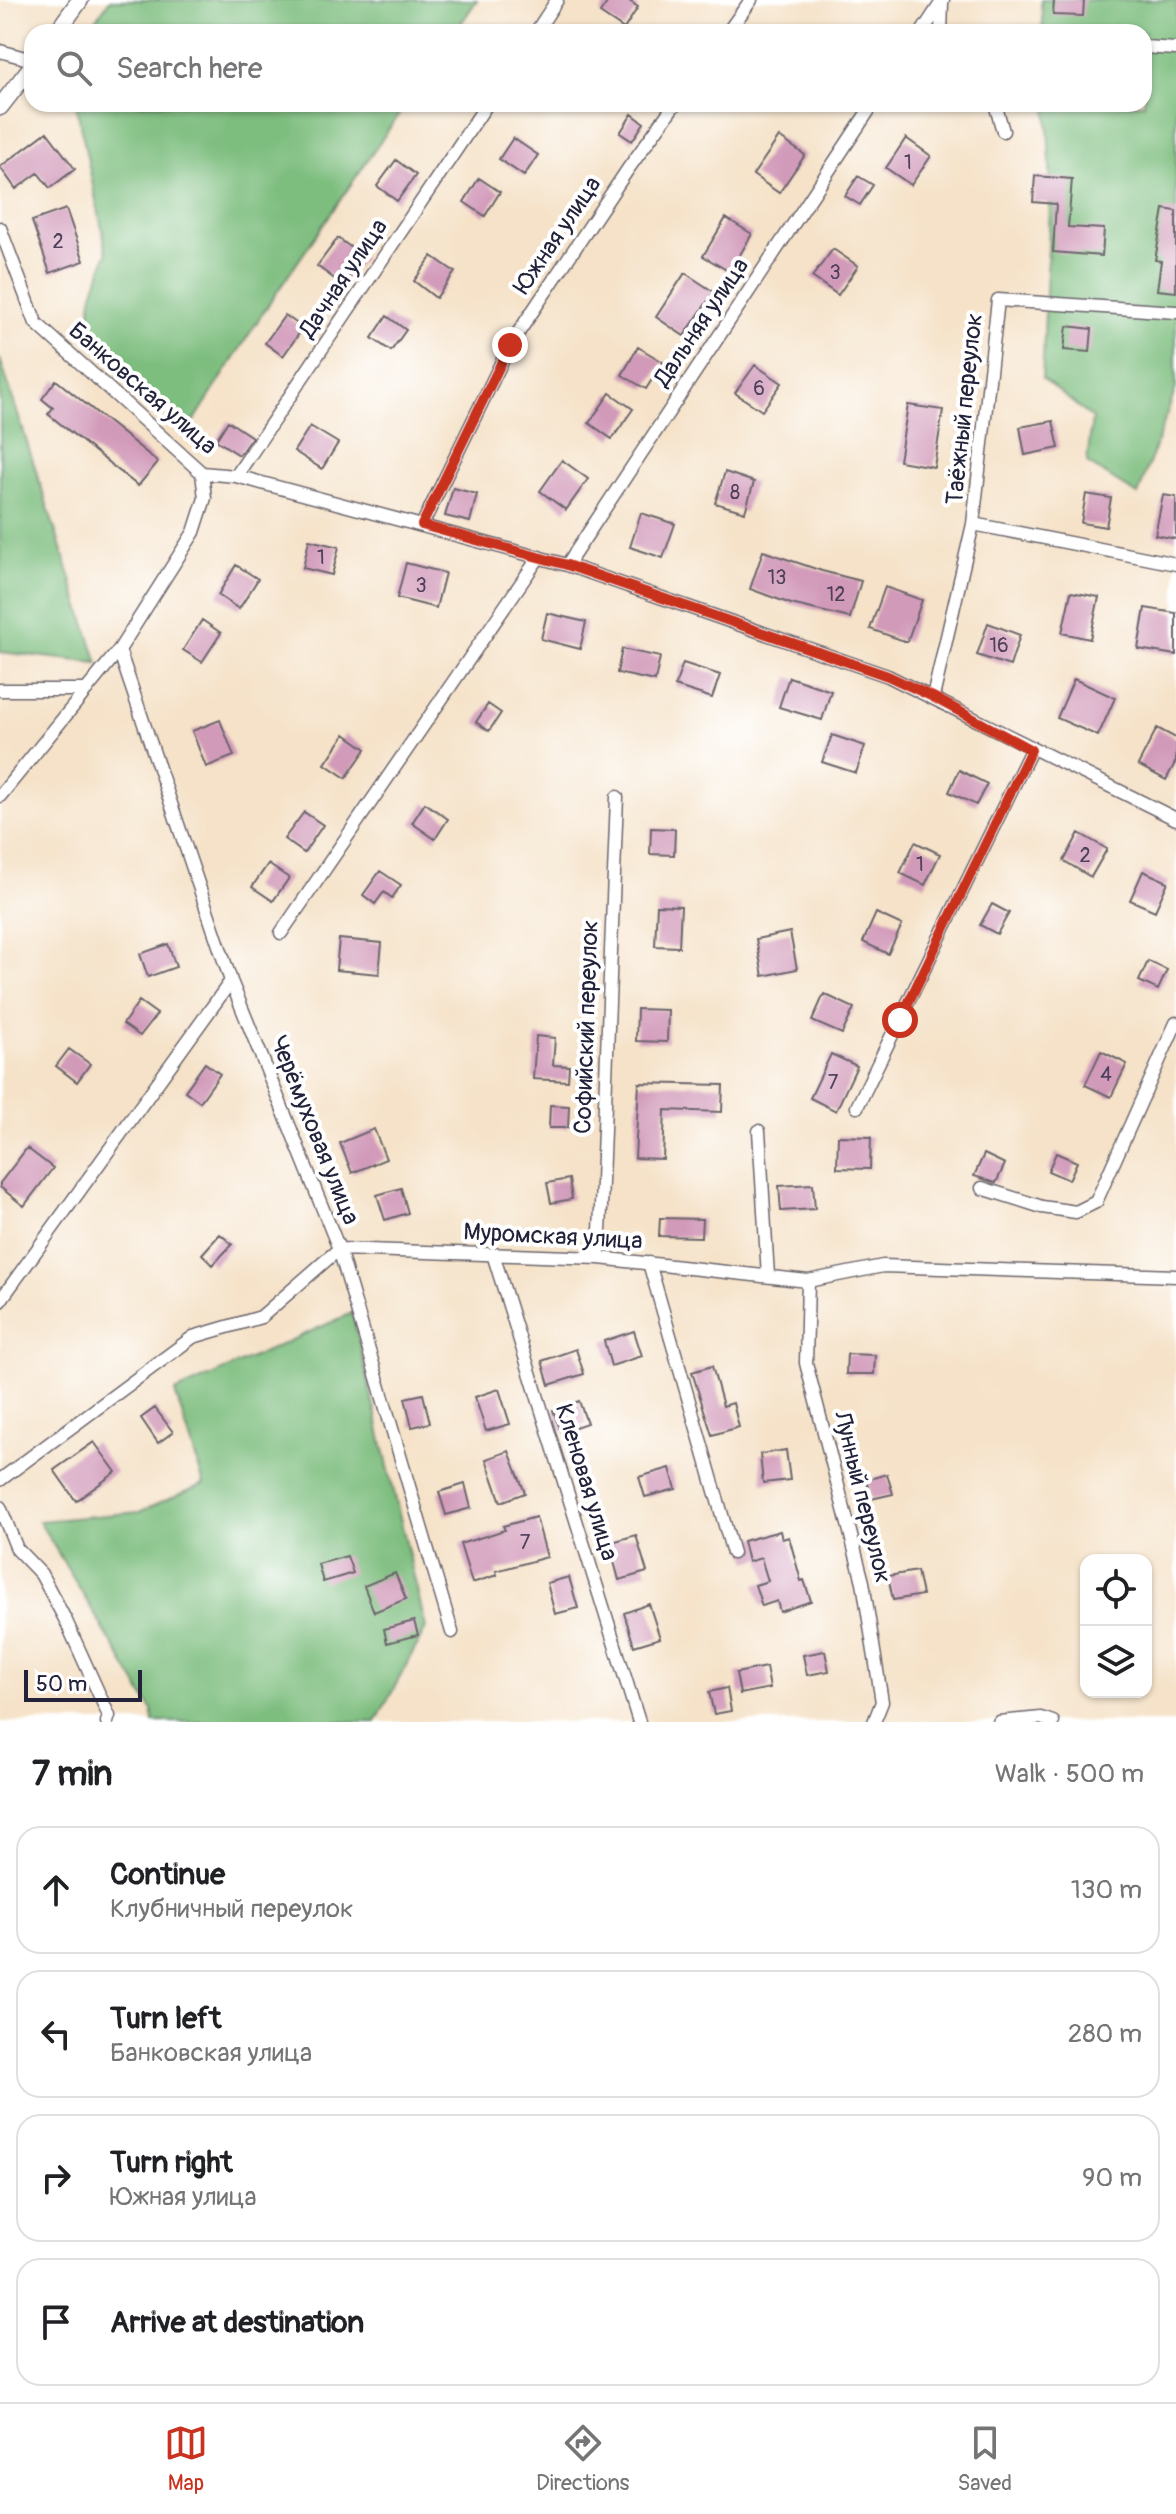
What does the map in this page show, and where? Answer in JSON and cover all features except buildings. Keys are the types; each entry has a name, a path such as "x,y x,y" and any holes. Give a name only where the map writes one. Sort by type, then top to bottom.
{"street":[{"path":"63,24 80,0"},
{"path":"541,24 557,0"},
{"path":"734,24 751,0"},
{"path":"927,24 943,1"},
{"path":"942,24 943,1"},
{"path":"1152,48 1176,49"},
{"path":"0,51 24,60"},
{"path":"0,107 24,74"},
{"name":"Дачная улица","path":"236,476 482,112"},
{"name":"Южная улица","path":"422,525 510,345 669,112"},
{"name":"Дальняя улица","path":"567,565 868,112"},
{"path":"997,112 1003,131"},
{"name":"Банковская улица","path":"0,228 36,323 202,473 236,476 567,565 888,676 1031,750 1176,819"},
{"name":"Таёжный переулок","path":"933,697 973,524 998,300 1176,312"},
{"path":"0,796 119,650 194,532 205,498 202,473"},
{"path":"973,524 1176,564"},
{"path":"281,933 539,557"},
{"name":"Черёмуховая улица","path":"119,650 231,981 339,1249 452,1632"},
{"path":"0,690 87,690"},
{"path":"857,1107 1031,750"},
{"name":"Софийский переулок","path":"599,1258 617,797"},
{"path":"0,1301 231,981"},
{"path":"982,1188 1042,1207 1076,1212 1096,1202 1176,1023"},
{"path":"759,1131 768,1276"},
{"path":"0,1480 193,1337 261,1317 339,1249"},
{"name":"Муромская улица","path":"339,1249 599,1258 808,1281 883,1266 1176,1276"},
{"name":"Кленовая улица","path":"493,1254 639,1722"},
{"path":"649,1263 733,1553"},
{"name":"Лунный переулок","path":"808,1281 806,1363 863,1582 882,1702 874,1722"},
{"path":"0,1507 17,1549 41,1574 66,1621 109,1720"},
{"path":"999,1722 1041,1718 1053,1722"}],"green space":[{"path":"110,0 477,0 460,24 92,24"},
{"path":"1041,0 1176,0 1176,388 1138,495 1087,463 1092,418 1042,378 1051,185 1047,112 1152,112 1152,24 1042,24"},
{"path":"78,112 401,112 262,314 191,426 85,339 93,294 107,253"},
{"path":"0,358 2,365 98,663 0,652"},
{"path":"352,1313 426,1628 376,1722 154,1722 152,1710 39,1521 139,1512 204,1484 175,1392"}],"route":[{"path":"510,345 422,525 567,565 888,676 1031,750 900,1020"}]}
